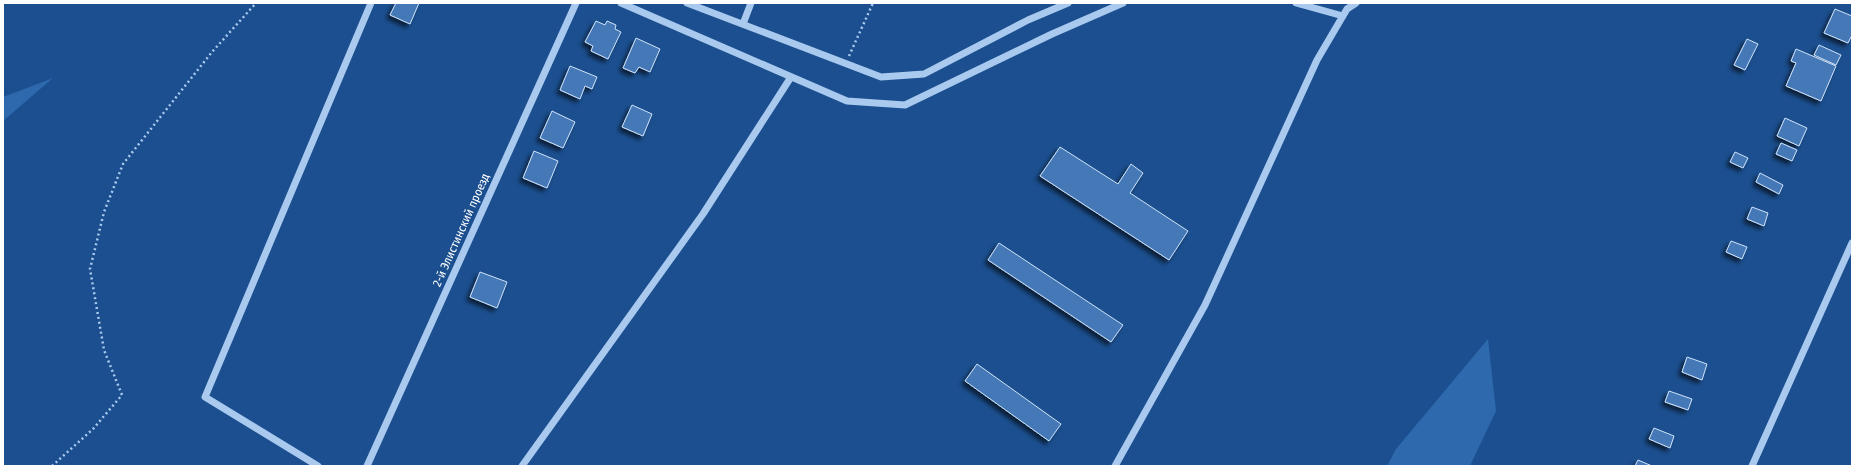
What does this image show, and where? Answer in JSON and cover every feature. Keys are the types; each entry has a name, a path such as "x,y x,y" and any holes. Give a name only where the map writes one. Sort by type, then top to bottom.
{"street":[{"path":"318,466 205,397 371,3"},
{"name":"2-й Элистинский проезд","path":"367,466 576,3"},
{"path":"621,3 848,101 905,105 1052,34 1123,3"},
{"path":"686,3 881,76 924,74 1028,20 1068,3"},
{"path":"743,24 751,3"},
{"path":"1296,3 1343,16"},
{"path":"1115,466 1205,306 1317,60 1347,9 1356,3"},
{"path":"522,466 703,214 791,76"},
{"path":"1752,466 1852,243"}],"path":[{"path":"52,466 93,429 122,395 104,350 90,269 104,212 123,164 162,117 212,52 256,3"},
{"path":"846,63 873,3"}],"shaded area":[{"path":"53,78 3,121 3,97"},
{"path":"1488,339 1496,411 1470,466 1387,466 1396,449"}],"building":[{"path":"396,3 419,3 410,24 390,15"},
{"path":"1835,9 1852,16 1852,35 1848,43 1824,33"},
{"path":"596,21 605,25 607,21 616,25 615,29 621,32 608,59 591,51 593,46 585,42"},
{"path":"636,38 660,49 650,72 639,67 635,73 623,68"},
{"path":"1747,39 1758,44 1745,70 1734,65"},
{"path":"1819,45 1841,55 1836,65 1814,55"},
{"path":"1796,49 1836,66 1821,101 1786,86 1796,63 1791,61"},
{"path":"570,66 597,77 592,89 585,86 580,99 560,90"},
{"path":"632,105 652,114 643,136 622,127"},
{"path":"552,111 575,122 563,148 540,138"},
{"path":"1785,118 1807,128 1799,146 1777,136"},
{"path":"1781,143 1797,150 1792,161 1776,154"},
{"path":"1060,147 1118,184 1131,164 1143,173 1130,193 1188,231 1169,260 1040,176"},
{"path":"534,151 558,161 547,188 523,178"},
{"path":"1735,152 1748,158 1743,168 1730,162"},
{"path":"1760,173 1783,185 1779,194 1756,182"},
{"path":"1752,207 1768,213 1764,226 1747,219"},
{"path":"1731,241 1747,247 1742,259 1726,252"},
{"path":"999,243 1123,325 1111,342 988,260"},
{"path":"480,272 507,282 497,308 470,297"},
{"path":"1687,357 1707,364 1702,380 1682,372"},
{"path":"977,364 1061,424 1049,441 965,381"},
{"path":"1669,391 1692,399 1688,410 1665,402"},
{"path":"1654,428 1674,436 1670,448 1649,439"},
{"path":"1638,460 1652,466 1635,466"}]}
